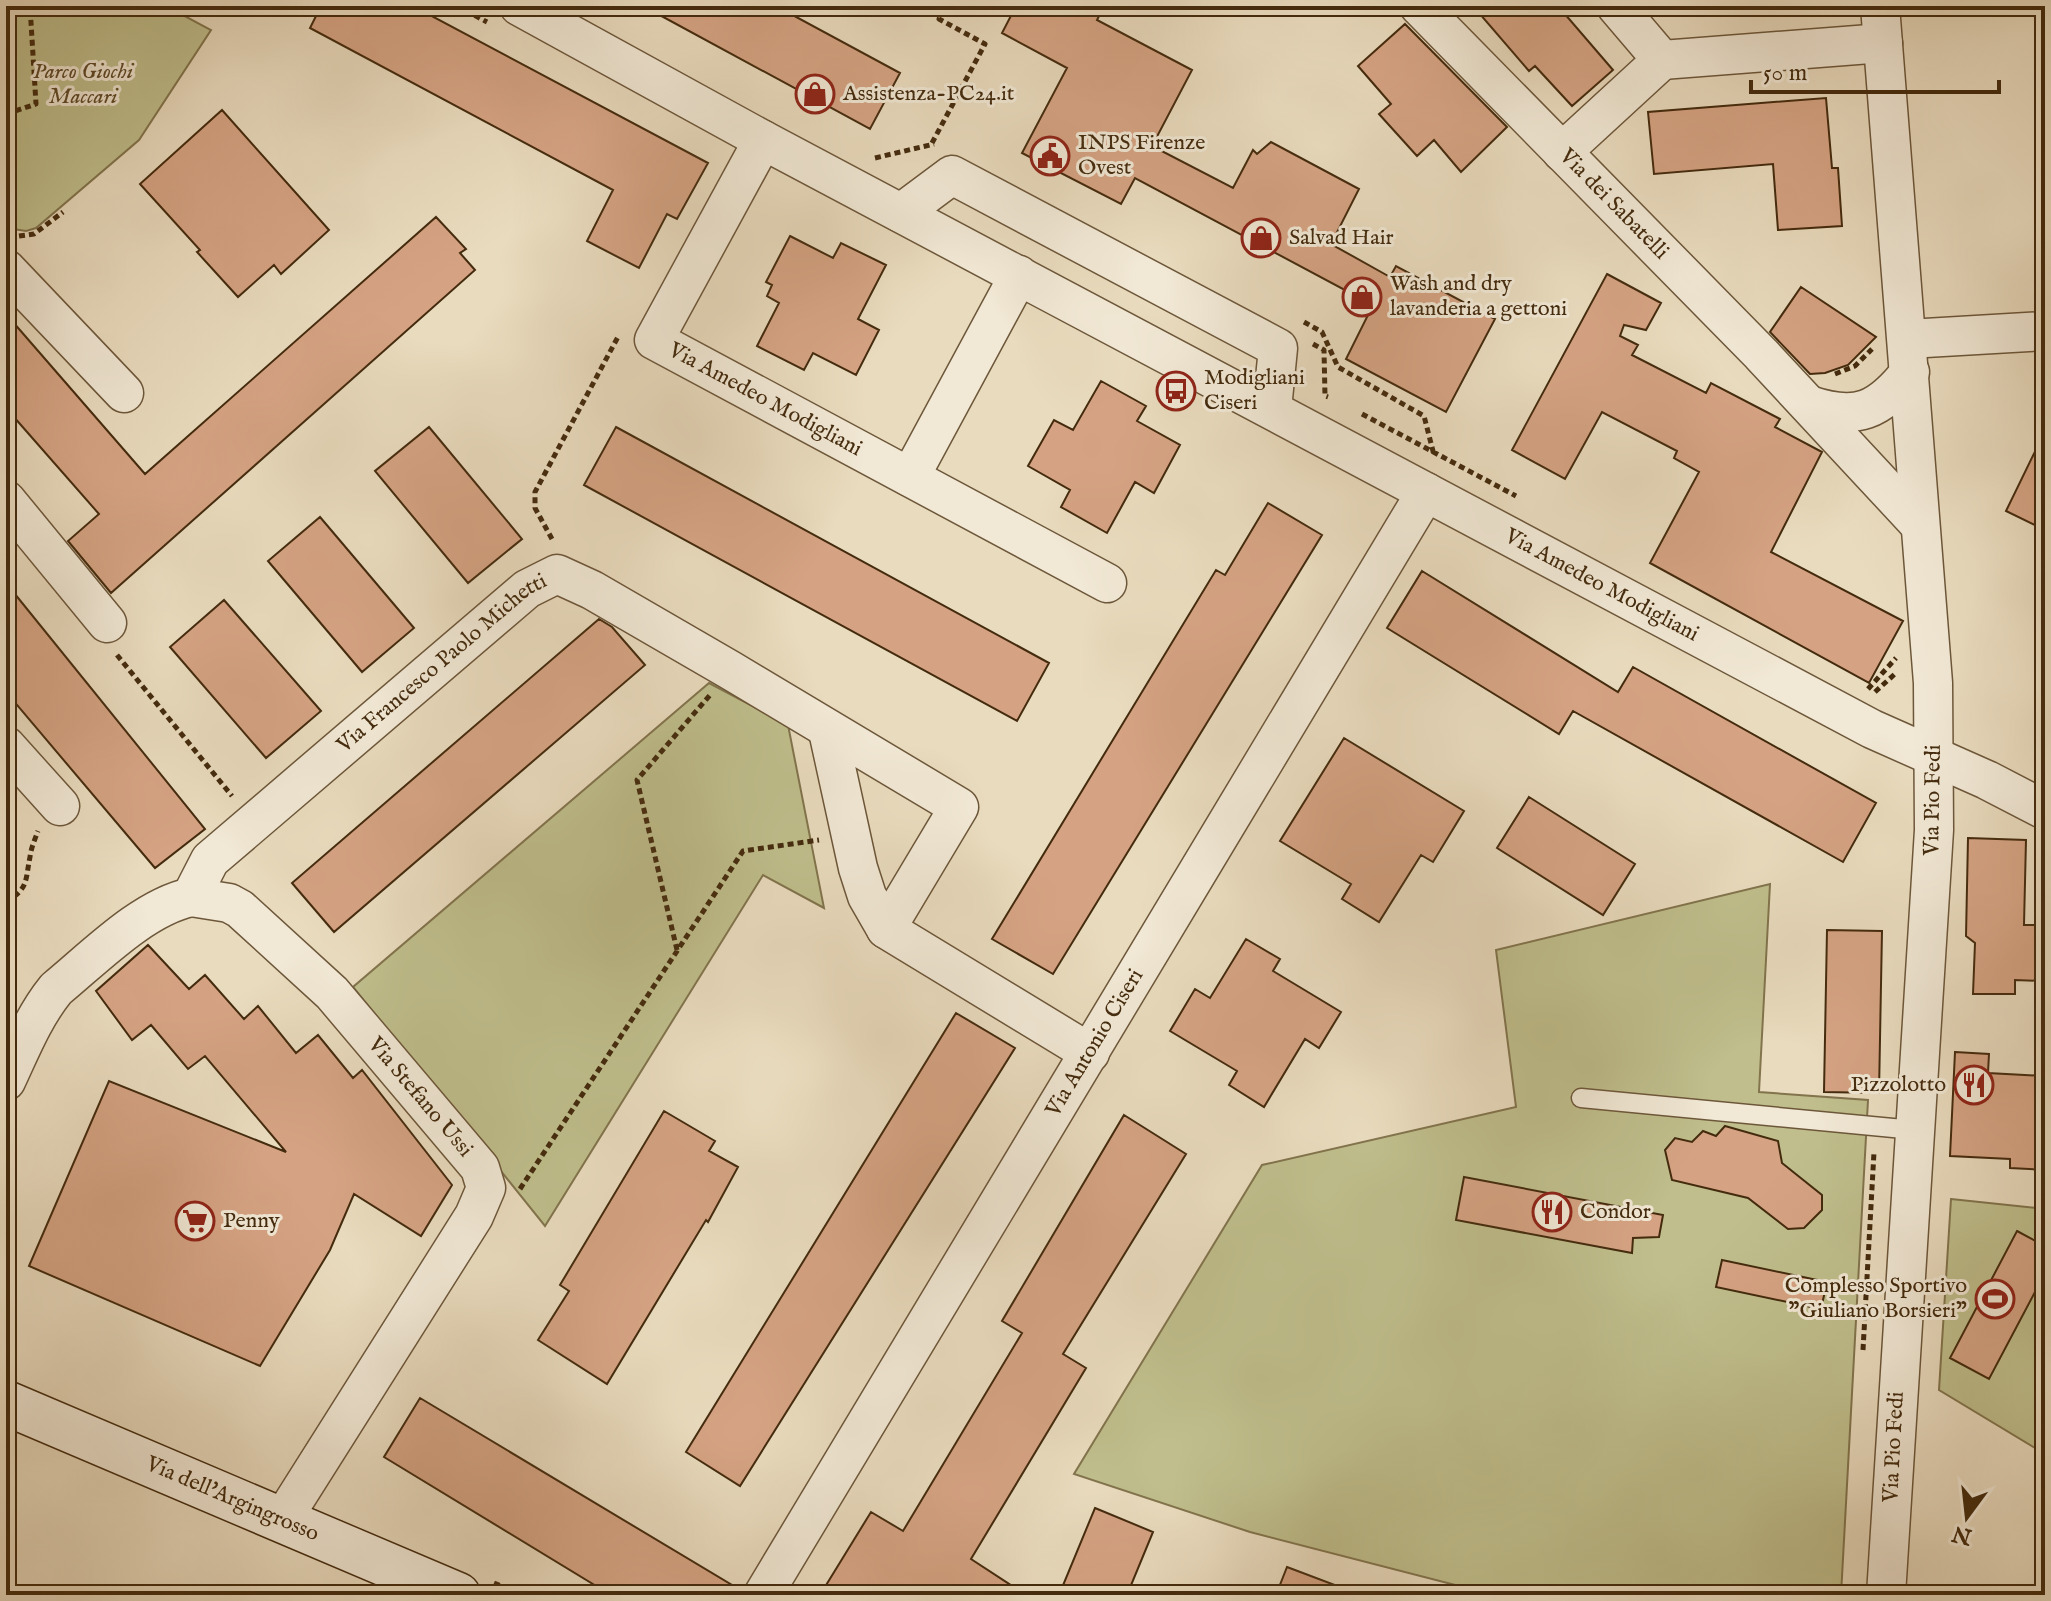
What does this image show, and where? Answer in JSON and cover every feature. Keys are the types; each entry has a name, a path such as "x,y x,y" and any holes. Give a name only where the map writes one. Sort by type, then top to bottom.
{"street":[{"name":"Via dei Sabatelli","path":"1419,6 1803,399 1920,525"},
{"path":"1616,6 1662,60"},
{"name":"Via Amedeo Modigliani","path":"509,17 763,140 1872,729 2045,810"},
{"path":"1562,152 1662,60 1882,24"},
{"name":"Via Pio Fedi","path":"1882,24 1899,351 1920,525 1933,683 1935,757 1934,830 1886,1595"},
{"name":"Via Amedeo Modigliani","path":"763,140 654,340 1107,583"},
{"path":"901,213 952,175 1278,348 1272,409"},
{"path":"8,252 124,393"},
{"path":"910,477 1019,275"},
{"path":"1803,399 1830,412 1866,411 1885,399 1899,351 2045,331"},
{"name":"Via Antonio Ciseri","path":"763,1595 1426,492"},
{"path":"6,500 111,638"},
{"name":"Via Francesco Paolo Michetti","path":"191,897 210,860 527,589 557,574 592,590 959,807 886,929"},
{"path":"828,731 867,896 886,929 1090,1053"},
{"path":"6,746 60,806"},
{"path":"6,1081 28,1032 56,989 154,911 191,897"},
{"name":"Via Stefano Ussi","path":"191,897 229,903 240,909 332,993 480,1168 486,1188 484,1197"},
{"path":"282,1520 484,1197"},
{"name":"Via dell'Argingrosso","path":"6,1403 458,1595"}],"lane":[{"path":"1581,1098 1914,1130"}],"path":[{"path":"6,114 36,104 30,6"},
{"path":"457,6 509,17"},
{"path":"932,143 985,44 939,19 945,6"},
{"path":"8,252 63,212"},
{"path":"553,544 535,508 535,492 620,332"},
{"path":"1310,342 1324,350 1325,396 1338,402"},
{"path":"1803,399 1816,379 1899,351"},
{"path":"1351,409 1528,502"},
{"path":"111,638 233,797"},
{"path":"1856,682 1869,689 1904,648"},
{"path":"677,951 637,780 730,670"},
{"path":"1896,683 1903,670"},
{"path":"6,902 20,894 28,878 30,856 38,831 60,806"},
{"path":"484,1197 503,1201 518,1192 743,851 851,836"}],"green space":[{"name":"Parco Giochi Maccari","path":"6,6 166,6 211,30 139,140 36,228 26,231 6,228"},
{"path":"709,683 788,725 824,908 763,875 545,1226 353,987"},
{"path":"1770,884 1759,1092 1868,1100 1841,1595 1494,1595 1250,1532 1074,1474 1262,1165 1516,1107 1496,950"},
{"name":"Complesso Sportivo \"Giuliano Borsieri\"","path":"1951,1199 2045,1209 2045,1454 1939,1390"}],"building":[{"path":"321,6 413,6 708,163 677,219 667,214 639,268 587,241 613,190 310,28"},
{"path":"643,6 776,6 900,73 870,129"},
{"path":"1016,6 1104,6 1097,20 1192,70 1152,146 1233,188 1253,150 1257,154 1271,142 1359,189 1331,244 1390,277 1396,266 1495,319 1446,412 1346,359 1373,305 1135,178 1121,204 1022,153 1067,68 1002,33"},
{"path":"1473,6 1558,6 1613,70 1572,106 1535,66 1529,71"},
{"path":"1405,24 1507,127 1461,172 1434,140 1417,156 1379,114 1391,104 1358,66"},
{"path":"1826,98 1832,168 1838,168 1842,226 1778,230 1773,164 1654,174 1648,112"},
{"path":"222,110 329,230 281,274 274,265 238,297 140,184"},
{"path":"436,217 466,249 460,253 475,270 111,593 68,541 99,514 6,408 6,314 145,474"},
{"path":"790,236 833,258 841,243 886,265 858,319 879,330 856,375 813,353 804,370 757,346 779,303 767,296 772,285 766,282"},
{"path":"1607,274 1661,303 1646,330 1624,325 1620,336 1638,345 1632,355 1706,393 1711,383 1780,419 1775,427 1822,452 1771,552 1903,621 1869,683 1650,563 1699,472 1674,458 1677,451 1602,412 1565,479 1512,450"},
{"path":"1801,287 1876,337 1848,365 1825,373 1810,374 1770,332"},
{"path":"1101,381 1146,406 1137,421 1180,445 1154,493 1135,482 1107,533 1061,507 1070,490 1028,466 1054,420 1073,430"},
{"path":"429,427 522,539 468,583 375,471"},
{"path":"616,427 1049,663 1017,721 584,485"},
{"path":"2045,431 2045,530 2006,511"},
{"path":"1268,503 1322,535 1053,974 992,939 1216,570 1225,575"},
{"path":"320,517 414,628 362,672 268,561"},
{"path":"1422,571 1618,692 1633,667 1876,803 1843,862 1573,711 1559,734 1387,628"},
{"path":"6,583 205,829 155,868 6,692"},
{"path":"224,600 321,711 266,758 170,647"},
{"path":"599,619 612,627 645,665 334,932 292,883"},
{"path":"1344,738 1464,811 1433,862 1421,855 1379,922 1342,899 1351,884 1280,841"},
{"path":"1529,797 1635,864 1603,915 1497,848"},
{"path":"1968,838 2026,840 2024,925 2045,925 2045,981 2015,980 2015,994 1973,994 1975,943 1966,936"},
{"path":"1827,930 1882,931 1879,1093 1824,1092"},
{"path":"1246,939 1280,959 1273,971 1341,1012 1319,1048 1305,1039 1264,1107 1229,1085 1237,1071 1170,1031 1195,989 1210,998"},
{"name":"Penny","path":"148,945 189,989 205,975 244,1019 258,1006 296,1053 318,1035 353,1078 362,1070 452,1185 421,1236 354,1194 330,1250 260,1366 29,1266 109,1081 286,1152 205,1056 188,1069 151,1025 132,1040 96,991"},
{"path":"956,1013 1015,1048 740,1486 686,1452"},
{"path":"1955,1052 1989,1054 1988,1073 2045,1076 2045,1170 2010,1168 2010,1159 1950,1156"},
{"path":"664,1111 715,1141 709,1151 738,1167 708,1222 706,1220 607,1384 538,1340 569,1291 560,1285"},
{"path":"1124,1115 1186,1154 1063,1354 1086,1368 971,1559 1026,1595 820,1595 871,1512 903,1531 1022,1333 1002,1321"},
{"path":"1725,1126 1778,1141 1782,1163 1822,1195 1822,1210 1804,1228 1788,1229 1748,1198 1672,1180 1665,1150 1675,1138 1692,1142 1703,1131 1716,1136"},
{"path":"1464,1177 1663,1215 1659,1237 1633,1238 1632,1253 1456,1220"},
{"path":"2017,1231 2045,1246 2045,1273 1989,1379 1950,1358"},
{"path":"1722,1260 1827,1282 1821,1309 1716,1287"},
{"path":"420,1398 742,1591 741,1595 611,1595 384,1457"},
{"path":"1095,1508 1153,1532 1127,1595 1059,1595"},
{"path":"1287,1567 1356,1593 1276,1595"}],"place":[{"name":"Assistenza-PC24.it","path":"815,94"},
{"name":"INPS Firenze Ovest","path":"1050,156"},
{"name":"Salvad Hair","path":"1261,238"},
{"name":"Wash and dry lavanderia a gettoni","path":"1362,297"},
{"name":"Modigliani Ciseri","path":"1176,391"},
{"name":"Pizzolotto","path":"1974,1085"},
{"name":"Condor","path":"1552,1212"},
{"name":"Penny","path":"195,1221"},
{"name":"Complesso Sportivo \"Giuliano Borsieri\"","path":"1995,1299"}]}
